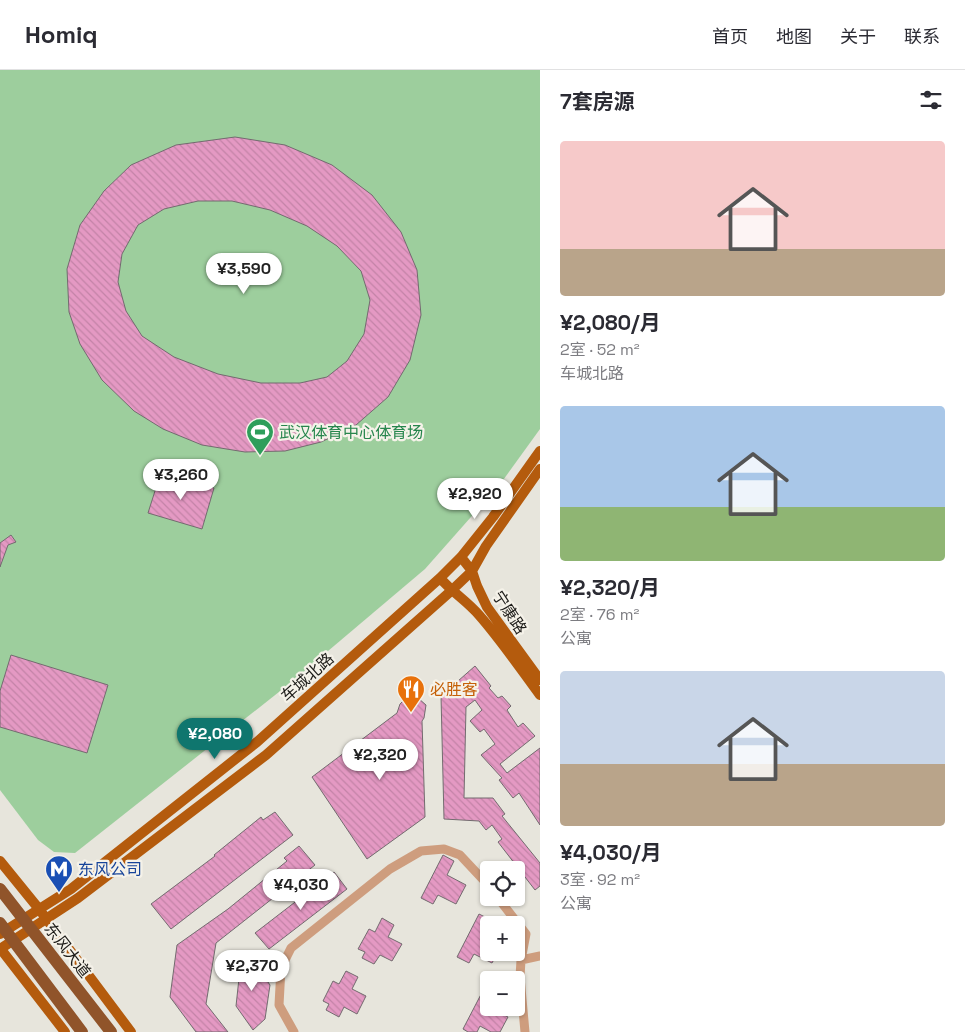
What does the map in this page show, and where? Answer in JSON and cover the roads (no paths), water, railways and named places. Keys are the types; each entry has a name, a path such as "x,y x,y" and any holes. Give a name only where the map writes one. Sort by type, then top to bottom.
{"highway":[{"name":"东风大道","path":"0,889 111,1032"},
{"path":"6,924 82,1032"}],"main road":[{"name":"车城北路","path":"0,934 6,924 39,909 72,889 257,742 461,557 493,517 540,451"},
{"name":"车城北路","path":"0,949 78,898 266,755 452,591 472,570 486,546 540,469"},
{"name":"宁康路","path":"461,557 472,570 487,607 540,680"},
{"path":"440,578 452,591 464,598 479,615 540,695"},
{"path":"0,861 39,909 131,1032"},
{"path":"0,949 65,1032"}],"street":[{"path":"290,1030 279,1005 281,968 291,948 390,869 421,851 444,849 460,855 480,876"},
{"path":"504,906 512,916"},
{"path":"525,959 540,956"},
{"path":"521,961 520,977 525,1032"}],"place":[{"name":"武汉体育中心体育场","path":"260,456"},
{"name":"必胜客","path":"411,713"},
{"name":"东风公司","path":"59,893"}]}
